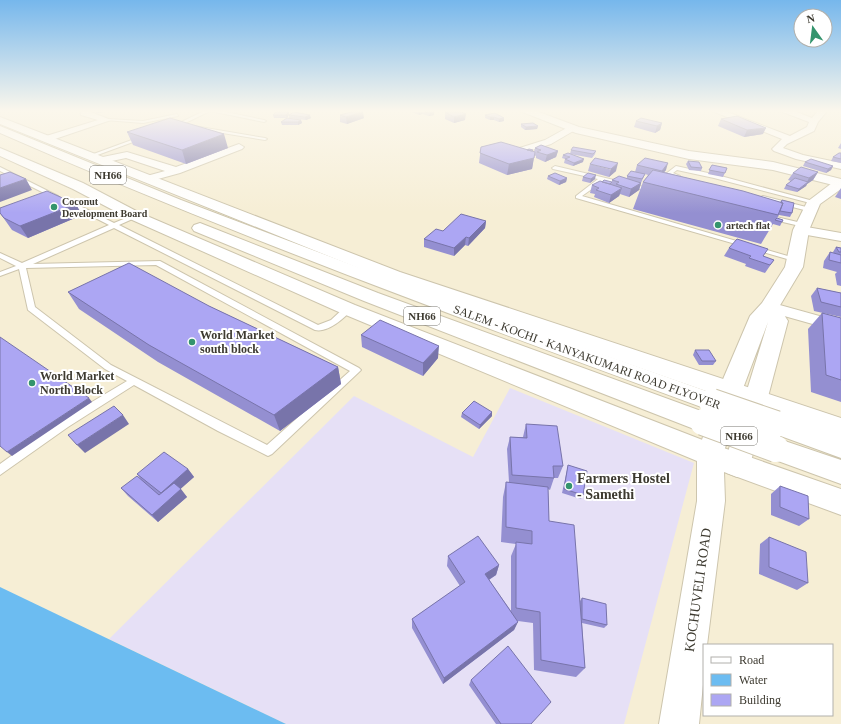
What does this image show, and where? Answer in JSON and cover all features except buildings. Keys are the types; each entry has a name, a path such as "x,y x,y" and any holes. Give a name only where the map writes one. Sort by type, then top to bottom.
{"main road":[{"name":"SALEM - KOCHI - KANYAKUMARI ROAD FLYOVER","path":"11,145 238,244 378,300 715,405"},
{"name":"SALEM - KOCHI - KANYAKUMARI ROAD FLYOVER","path":"38,145 164,198 308,255 715,405 841,472"},
{"path":"61,145 715,405 755,400 841,428"},
{"path":"645,145 689,155 773,166 841,183"},
{"path":"0,152 78,186 136,216 348,309 710,455 841,502"},
{"path":"813,206 841,183"},
{"name":"KOCHUVELI ROAD","path":"679,724 700,568 711,501 710,455 715,405 760,316 769,307 794,267 803,228 813,206"},
{"path":"711,501 737,465 778,321 769,307"},
{"name":"SALEM - KOCHI - KANYAKUMARI ROAD FLYOVER","path":"776,437 841,447"}],"street":[{"path":"513,153 539,145"},
{"path":"782,145 777,149 800,157 841,166"},
{"path":"147,179 176,171 239,147"},
{"path":"96,158 126,155 176,171"},
{"path":"803,228 841,237"},
{"path":"769,307 841,327"}],"lane":[{"path":"96,158 127,145"},
{"path":"555,168 663,192"},
{"path":"687,179 668,174 676,168 715,176 813,206"},
{"path":"0,169 318,328 334,322 348,309"},
{"path":"603,178 578,197 796,260"},
{"path":"49,199 56,196"},
{"path":"758,196 813,206"},
{"path":"0,274 114,227 136,216"},
{"path":"767,217 803,228"},
{"path":"0,255 22,266 157,263 356,370 268,451 108,367 31,308 22,266"},
{"path":"0,470 64,424 134,381"}],"shaded area":[{"path":"510,388 694,463 624,724 286,724 109,639 354,396 473,457"}],"water":[{"path":"0,587 286,724 0,724"}],"place":[{"name":"Coconut Development Board","path":"54,207"},
{"name":"artech flat","path":"718,225"},
{"name":"World Market south block","path":"192,342"},
{"name":"World Market North Block","path":"32,383"},
{"name":"Farmers Hostel - Samethi","path":"569,486"}]}
